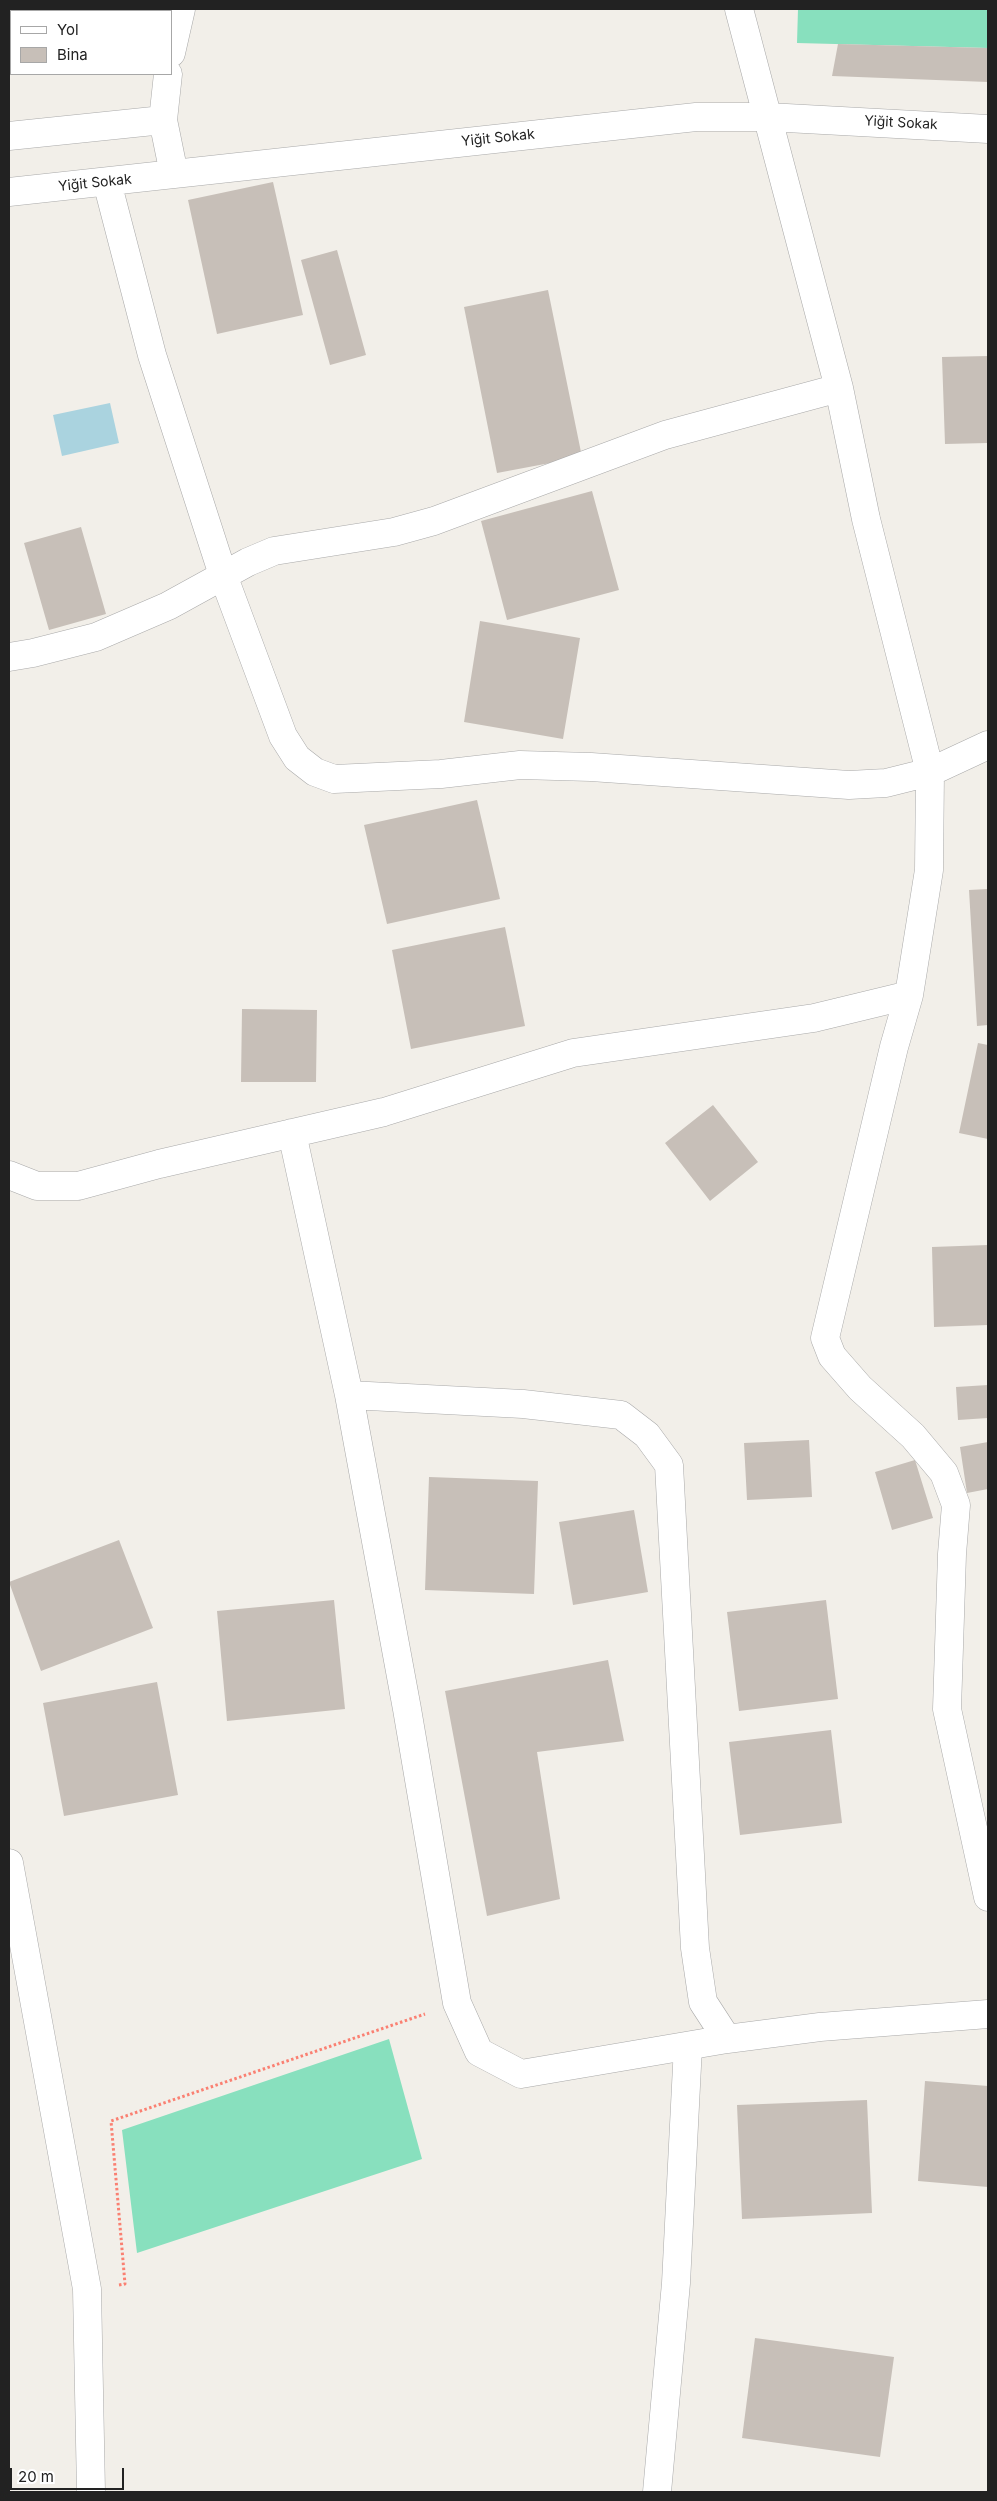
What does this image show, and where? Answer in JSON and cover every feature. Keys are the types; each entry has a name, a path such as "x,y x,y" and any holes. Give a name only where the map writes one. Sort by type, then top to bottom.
{"street":[{"path":"172,49 181,9"},
{"path":"739,9 839,388 866,519 930,772 929,870 909,994 891,1056 825,1338 832,1356 860,1388 913,1436 944,1473 956,1505 952,1554 947,1710 988,1897"},
{"path":"168,75 163,120 174,174"},
{"name":"Yiğit Sokak","path":"9,192 696,116 768,117 988,129"},
{"path":"9,136 163,120"},
{"path":"107,182 152,355 224,574 283,736 297,758 315,772 334,779 441,774 520,765 591,766 849,785 886,782 930,772 988,745"},
{"path":"9,657 96,637 168,606 224,574 274,551 394,532 434,521 664,435 839,388"},
{"path":"9,1175 37,1186 78,1186 159,1164 384,1112 573,1053 814,1018 909,994"},
{"path":"292,1133 349,1395 409,1718 457,2003 479,2052 521,2074 727,2039 820,2027 988,2014"},
{"path":"349,1395 523,1404 621,1415 647,1435 669,1465 695,1948 703,2002 727,2039"},
{"path":"9,1863 87,2289 92,2492"},
{"path":"657,2492 676,2283 688,2046"}],"path":[{"path":"111,2286 125,2284 112,2121 457,2003"}],"green space":[{"path":"798,9 988,9 988,48 797,43"},
{"path":"389,2039 422,2159 137,2253 122,2130"}],"water":[{"path":"110,403 119,443 62,456 53,415"}],"building":[{"path":"838,44 988,48 988,82 832,76"},
{"path":"273,182 303,315 217,334 188,200"},
{"path":"337,250 366,355 330,365 301,260"},
{"path":"548,290 582,457 497,473 464,307"},
{"path":"988,356 988,443 945,444 942,357"},
{"path":"592,491 619,590 507,620 481,521"},
{"path":"81,527 106,614 49,630 24,543"},
{"path":"480,621 580,638 563,739 464,722"},
{"path":"477,800 500,899 387,924 364,825"},
{"path":"988,889 988,1025 977,1026 969,890"},
{"path":"505,927 525,1026 411,1049 392,950"},
{"path":"242,1009 317,1010 316,1082 241,1082"},
{"path":"978,1043 988,1045 988,1139 959,1133"},
{"path":"713,1105 758,1162 710,1201 665,1143"},
{"path":"988,1245 988,1325 934,1327 932,1247"},
{"path":"988,1385 988,1418 958,1420 956,1387"},
{"path":"809,1440 812,1497 747,1500 744,1443"},
{"path":"988,1442 988,1489 967,1493 960,1447"},
{"path":"915,1460 933,1518 892,1530 875,1472"},
{"path":"429,1477 538,1481 534,1594 425,1590"},
{"path":"634,1510 648,1592 573,1605 559,1522"},
{"path":"119,1540 153,1628 41,1671 9,1582"},
{"path":"334,1600 345,1709 227,1721 217,1611"},
{"path":"826,1600 838,1699 739,1711 727,1612"},
{"path":"608,1660 624,1741 537,1752 560,1899 487,1916 445,1691"},
{"path":"157,1682 178,1795 64,1816 43,1703"},
{"path":"831,1730 842,1823 740,1835 729,1742"},
{"path":"925,2081 988,2086 988,2187 918,2181"},
{"path":"867,2100 872,2213 742,2219 737,2105"},
{"path":"755,2338 894,2357 880,2457 742,2438"}]}
